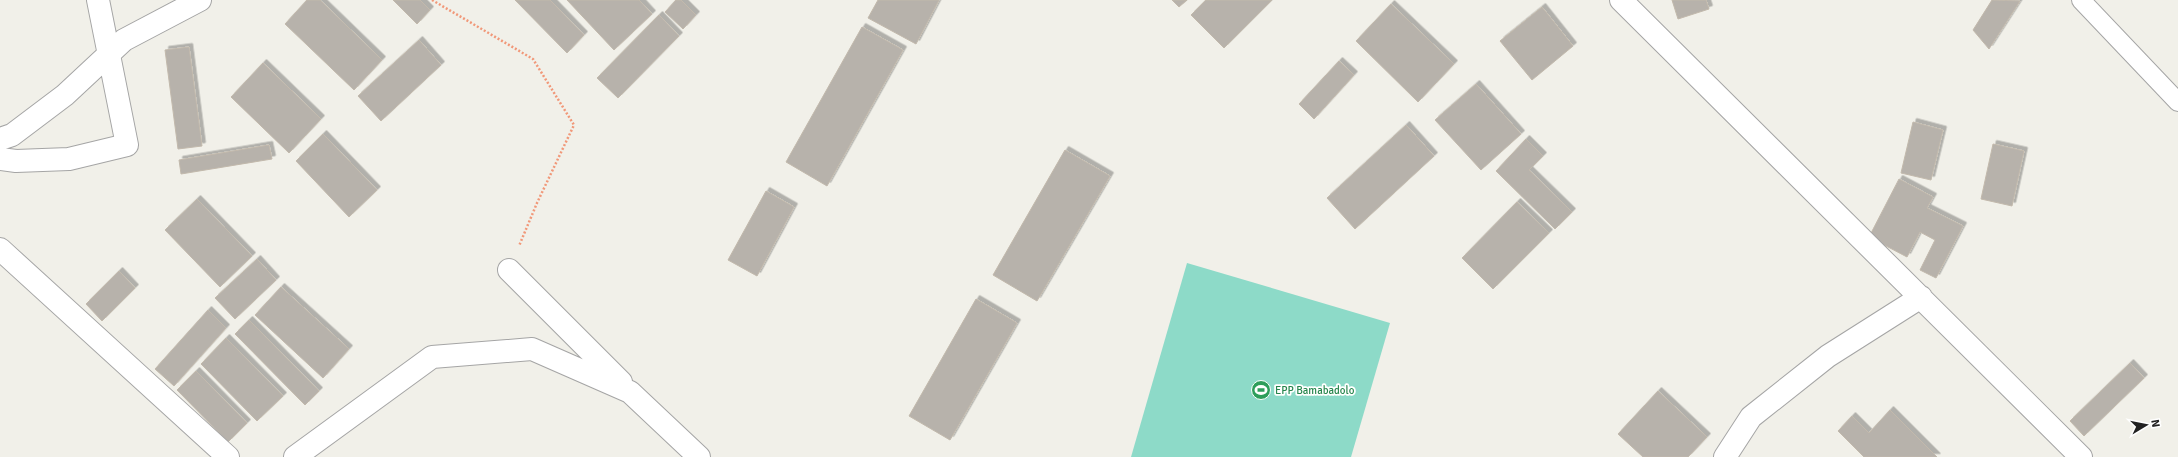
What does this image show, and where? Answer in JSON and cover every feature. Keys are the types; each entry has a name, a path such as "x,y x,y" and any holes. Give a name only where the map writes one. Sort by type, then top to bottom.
{"street":[{"path":"0,159 16,161 69,159 126,145 98,0"},
{"path":"0,139 12,135 65,95 124,40 200,0"},
{"path":"1621,0 2081,457"},
{"path":"0,249 228,457"},
{"path":"509,270 630,392 699,457"},
{"path":"1725,457 1752,417 1828,356 1921,297"},
{"path":"295,457 432,357 532,349 630,392"}],"lane":[{"path":"2080,0 2178,102"}],"path":[{"path":"432,0 533,59 574,125 537,203 509,270"}],"green space":[{"name":"EPP Bamabadolo","path":"1187,263 1390,323 1351,457 1131,457"}],"building":[{"path":"307,0 320,0 382,60 354,90 285,24"},
{"path":"393,0 420,0 430,10 417,24"},
{"path":"515,0 550,0 584,35 567,53"},
{"path":"567,0 639,0 652,14 614,50"},
{"path":"676,0 681,0 696,15 683,29 665,12"},
{"path":"878,0 939,0 916,44 868,18"},
{"path":"1172,0 1187,0 1179,7"},
{"path":"1206,0 1272,0 1224,48 1191,15"},
{"path":"1672,0 1706,0 1709,9 1678,19"},
{"path":"1992,0 2020,1 1989,49 1973,30"},
{"path":"1391,4 1454,64 1418,102 1356,41"},
{"path":"1542,7 1573,46 1532,80 1500,41"},
{"path":"659,15 679,36 618,98 597,78"},
{"path":"862,27 903,50 827,186 786,162"},
{"path":"419,40 441,65 381,121 358,96"},
{"path":"189,47 202,146 178,149 165,50"},
{"path":"1339,61 1354,75 1314,119 1299,104"},
{"path":"263,63 321,119 289,153 231,97"},
{"path":"1476,84 1521,134 1481,170 1435,120"},
{"path":"1913,122 1943,130 1931,180 1901,173"},
{"path":"1406,125 1434,156 1355,229 1327,198"},
{"path":"323,134 377,190 349,217 296,161"},
{"path":"1526,139 1543,156 1529,170 1572,212 1555,229 1496,171"},
{"path":"1993,144 2024,151 2012,206 1981,199"},
{"path":"269,145 272,159 181,174 179,160"},
{"path":"1065,150 1110,176 1037,301 993,275"},
{"path":"1899,179 1933,197 1927,208 1963,226 1936,278 1920,270 1935,240 1920,232 1907,257 1869,237"},
{"path":"766,191 794,207 757,276 728,260"},
{"path":"197,199 252,256 220,287 165,230"},
{"path":"1517,202 1549,233 1493,289 1462,258"},
{"path":"257,259 276,280 235,319 215,298"},
{"path":"119,271 135,288 102,321 86,304"},
{"path":"281,287 349,349 323,378 255,315"},
{"path":"976,299 1017,323 950,440 909,416"},
{"path":"208,310 226,328 174,386 155,369"},
{"path":"249,320 319,391 305,405 235,334"},
{"path":"226,338 283,396 257,421 201,364"},
{"path":"2130,363 2144,378 2084,436 2070,421"},
{"path":"196,371 247,423 228,442 177,390"},
{"path":"1658,391 1707,437 1688,457 1643,457 1618,434"},
{"path":"1890,410 1937,457 1864,457 1838,431 1852,416 1869,433"}],"place":[{"name":"EPP Bamabadolo","path":"1261,390"}]}
